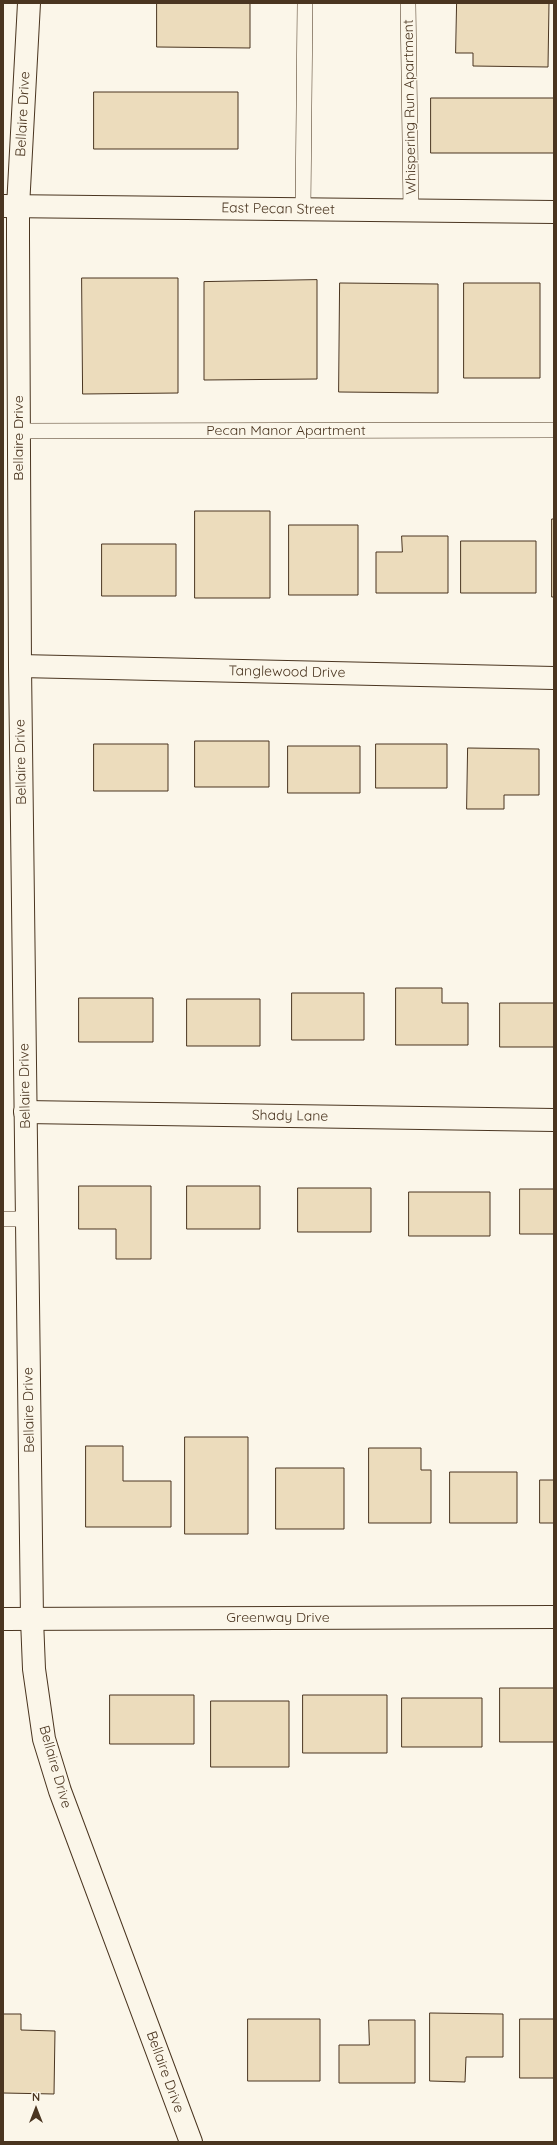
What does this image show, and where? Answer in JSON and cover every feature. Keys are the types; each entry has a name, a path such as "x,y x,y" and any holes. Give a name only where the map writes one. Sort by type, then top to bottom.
{"street":[{"name":"Bellaire Drive","path":"29,3 10,206 19,431 25,1112 34,1669 44,1739 65,1806 191,2142"},
{"name":"East Pecan Street","path":"10,206 554,212"},
{"name":"Tanglewood Drive","path":"20,666 554,678"},
{"name":"Shady Lane","path":"25,1112 554,1120"},
{"name":"Greenway Drive","path":"3,1619 554,1617"}],"lane":[{"path":"303,210 305,3"},
{"name":"Whispering Run Apartment","path":"408,3 411,211"},
{"name":"Pecan Manor Apartment","path":"19,431 554,430"},
{"path":"3,1219 27,1219"}],"building":[{"path":"157,3 250,3 250,48 157,47"},
{"path":"457,3 549,3 548,67 473,66 473,53 456,53"},
{"path":"94,92 238,92 238,149 94,149"},
{"path":"431,98 554,98 554,153 431,153"},
{"path":"82,278 178,278 178,393 83,394"},
{"path":"317,280 317,379 204,380 204,282"},
{"path":"340,283 438,284 438,393 339,392"},
{"path":"464,283 540,283 540,378 464,378"},
{"path":"195,511 270,511 270,598 195,598"},
{"path":"552,519 554,519 554,597 552,597"},
{"path":"289,525 358,525 358,595 289,595"},
{"path":"402,536 448,536 448,593 376,593 376,552 402,552"},
{"path":"461,541 536,541 536,593 461,593"},
{"path":"102,544 176,544 176,596 102,596"},
{"path":"195,741 269,741 269,787 195,787"},
{"path":"94,744 168,744 168,791 94,791"},
{"path":"376,744 447,744 447,788 376,788"},
{"path":"288,746 360,746 360,793 288,793"},
{"path":"468,748 539,749 539,795 504,795 504,809 467,809"},
{"path":"396,988 442,988 442,1003 468,1003 468,1045 396,1045"},
{"path":"292,993 364,993 364,1040 292,1040"},
{"path":"79,998 153,998 153,1042 79,1042"},
{"path":"187,999 260,999 260,1046 187,1046"},
{"path":"500,1003 554,1003 554,1047 500,1047"},
{"path":"79,1186 151,1186 151,1259 116,1259 116,1229 79,1229"},
{"path":"187,1186 260,1186 260,1229 187,1229"},
{"path":"298,1188 371,1188 371,1232 298,1232"},
{"path":"520,1189 554,1189 554,1234 520,1234"},
{"path":"409,1192 490,1192 490,1236 409,1236"},
{"path":"185,1437 248,1437 248,1534 185,1534"},
{"path":"86,1446 123,1446 123,1481 171,1481 171,1527 86,1527"},
{"path":"369,1448 421,1448 421,1470 431,1470 431,1523 369,1523"},
{"path":"276,1468 344,1468 344,1529 276,1529"},
{"path":"450,1472 517,1472 517,1523 450,1523"},
{"path":"540,1480 554,1480 554,1523 540,1523"},
{"path":"500,1688 554,1688 554,1742 500,1742"},
{"path":"110,1695 194,1695 194,1744 110,1744"},
{"path":"303,1695 387,1695 387,1753 303,1753"},
{"path":"402,1698 482,1698 482,1747 402,1747"},
{"path":"211,1701 289,1701 289,1767 211,1767"},
{"path":"430,2013 503,2014 503,2057 466,2057 465,2082 430,2081"},
{"path":"3,2014 21,2014 21,2030 55,2031 54,2094 3,2093"},
{"path":"248,2019 320,2019 320,2081 248,2081"},
{"path":"520,2019 554,2019 554,2078 520,2078"},
{"path":"369,2020 415,2020 415,2083 339,2083 339,2045 369,2045"}]}
